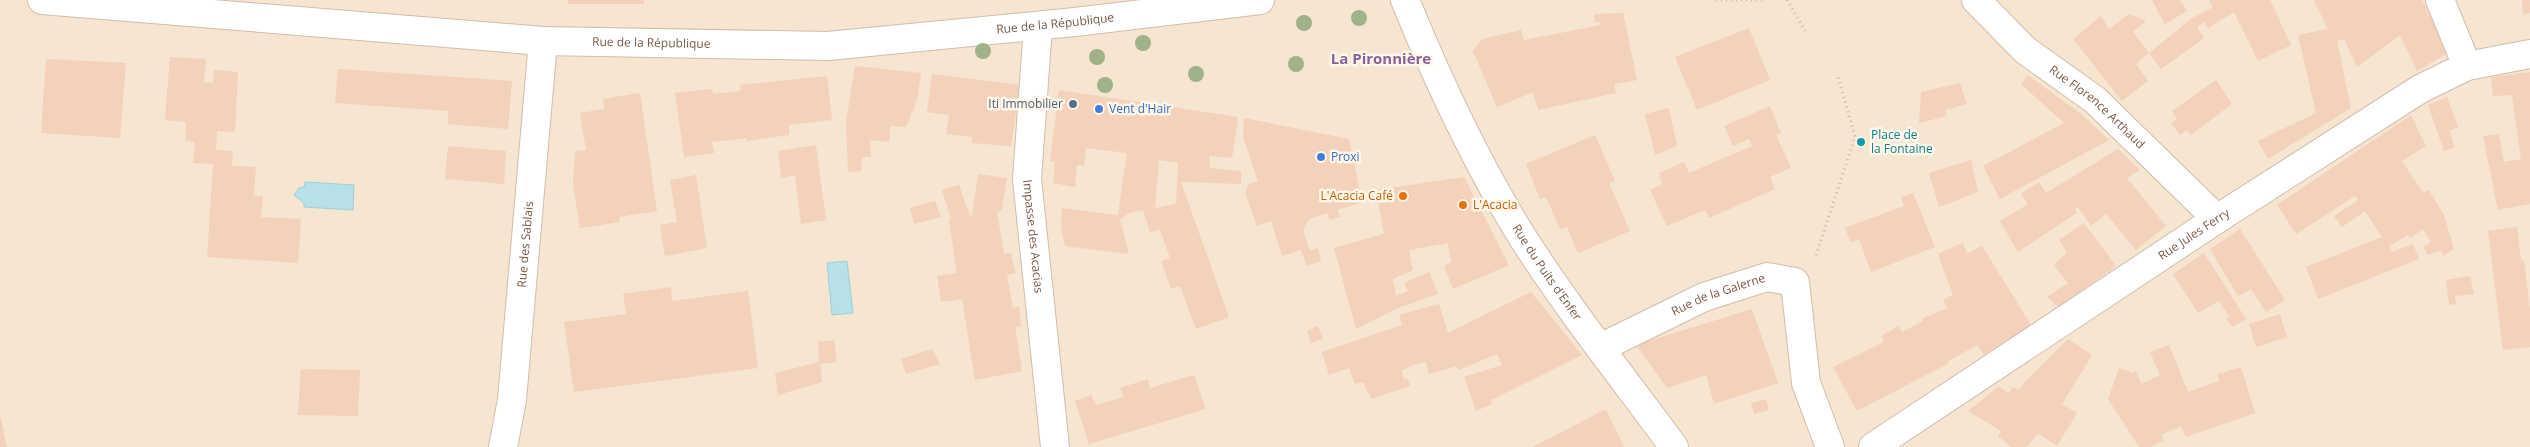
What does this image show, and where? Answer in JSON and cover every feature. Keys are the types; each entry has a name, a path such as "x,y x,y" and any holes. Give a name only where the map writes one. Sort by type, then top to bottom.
{"street":[{"name":"Rue de la République","path":"42,0 543,42 828,46 1038,26 1260,0"},
{"name":"Rue du Puits d'Enfer","path":"1405,0 1431,64 1523,237 1600,348 1674,447"},
{"path":"2440,0 2467,66"},
{"name":"Rue Florence Arthaud","path":"1978,3 2025,50 2096,100 2217,219"},
{"name":"Impasse des Acacias","path":"1038,26 1027,179 1055,447"},
{"name":"Rue des Sablais","path":"503,447 512,400 543,42"},
{"name":"Rue Jules Ferry","path":"1873,447 2217,219 2420,89 2467,66 2530,54"},
{"name":"Rue de la Galerne","path":"1600,348 1704,297 1767,277 1795,282"},
{"path":"1795,282 1806,383 1830,447"}],"path":[{"path":"1716,0 1766,0"},
{"path":"1787,0 1807,34"},
{"path":"1795,282 1810,272 1855,137 1838,77"}],"shaded area":[{"path":"0,0 2530,0 2530,447 0,447"}],"water":[{"path":"305,182 354,185 353,210 304,207 304,203 294,195 299,188 304,187"},
{"path":"847,261 853,313 832,315 827,263"}],"building":[{"path":"568,0 644,0 644,4 568,4"},
{"path":"2152,0 2180,0 2187,11 2165,24"},
{"path":"2209,0 2270,0 2291,45 2258,61 2234,12 2208,28 2204,22 2197,27 2204,38 2161,69 2149,53 2191,19 2213,7"},
{"path":"2422,0 2448,53 2417,71 2400,35 2357,67 2344,39 2337,41 2351,108 2268,159 2258,141 2316,113 2298,35 2328,29 2314,1"},
{"path":"2522,0 2530,0 2530,13 2523,14"},
{"path":"1623,13 1637,80 1614,84 1616,93 1538,110 1533,92 1497,107 1473,51 1482,39 1521,30 1524,40 1601,25 1600,22 1595,22 1594,14"},
{"path":"2129,14 2146,21 2133,32 2149,53 2136,64 2148,81 2122,101 2073,39 2101,16 2109,29"},
{"path":"1749,28 1770,80 1697,110 1675,57"},
{"path":"170,57 206,59 204,82 213,83 214,70 238,72 235,132 217,131 216,150 233,151 232,166 256,167 254,196 263,196 261,217 301,219 298,263 207,257 213,164 193,163 195,142 185,141 186,122 165,120"},
{"path":"46,59 126,63 120,138 41,133"},
{"path":"855,66 921,73 917,100 906,127 890,126 889,142 870,140 871,157 862,157 861,171 848,172 846,123"},
{"path":"338,69 512,81 508,129 448,124 448,111 335,103"},
{"path":"2530,72 2530,204 2498,210 2483,136 2499,134 2504,162 2521,159 2512,95 2493,96 2491,77"},
{"path":"932,74 1020,85 1011,146 971,143 973,137 946,134 949,115 927,112"},
{"path":"2028,75 2081,114 2109,140 2000,199 1983,166 2064,123 2021,84"},
{"path":"827,76 832,120 789,125 789,135 747,141 747,138 712,142 714,153 684,157 675,93 712,89 713,94 741,91 740,85"},
{"path":"2216,80 2232,104 2191,135 2186,130 2180,135 2171,123 2177,119 2172,111"},
{"path":"1960,83 1967,104 1945,110 1947,116 1919,123 1921,92"},
{"path":"1059,90 1238,117 1232,158 1209,156 1210,168 1241,171 1241,184 1181,182 1229,317 1196,329 1180,286 1171,289 1161,261 1170,258 1160,230 1150,232 1143,210 1129,213 1120,220 1129,254 1065,246 1061,226 1062,208 1118,215 1127,153 1086,148 1084,166 1077,165 1075,187 1053,183 1055,162 1050,161","holes":["1159,160 1178,163 1176,204 1155,208"]},
{"path":"640,93 657,211 619,217 620,222 580,228 573,184 575,151 586,150 580,113 605,109 603,99"},
{"path":"2447,97 2458,127 2449,131 2455,147 2444,151 2428,105"},
{"path":"1770,106 1781,133 1776,135 1791,168 1770,177 1775,189 1709,218 1705,210 1667,226 1650,190 1662,184 1659,173 1684,162 1689,173 1752,146 1749,139 1733,146 1724,126"},
{"path":"1669,108 1677,146 1655,155 1645,114"},
{"path":"2411,115 2426,146 2402,161 2423,193 2429,190 2444,215 2454,249 2443,256 2441,250 2428,255 2423,247 2431,242 2423,229 2410,238 2408,235 2389,246 2392,252 2413,244 2419,259 2318,299 2306,267 2382,237 2365,211 2342,227 2334,216 2358,200 2355,196 2296,234 2277,205"},
{"path":"1244,118 1349,139 1362,202 1337,210 1340,217 1330,220 1327,213 1309,219 1303,231 1310,251 1318,248 1321,261 1307,266 1301,250 1282,256 1271,221 1257,226 1245,193 1249,184 1258,181 1243,137"},
{"path":"1595,135 1615,181 1609,183 1630,231 1578,253 1567,227 1560,229 1546,197 1540,199 1526,164"},
{"path":"816,145 826,220 801,224 795,175 781,178 778,151"},
{"path":"448,146 506,151 504,184 445,179"},
{"path":"2118,149 2140,170 2127,178 2166,226 2136,250 2106,214 2091,226 2078,207 2075,209 2077,213 2018,252 2000,221 2028,204 2021,194 2039,182 2046,193"},
{"path":"1971,160 1978,192 1939,207 1929,173"},
{"path":"978,174 1007,178 1002,210 997,212 1004,254 1011,253 1015,273 1007,275 1013,308 1019,306 1021,326 1015,327 1022,371 975,380 962,299 941,302 937,276 957,273 949,220 951,219 942,190 959,185 970,216 972,215"},
{"path":"696,175 707,248 665,256 660,225 677,222 670,180"},
{"path":"1464,177 1509,265 1453,289 1444,266 1451,262 1448,243 1409,250 1413,270 1393,279 1396,296 1408,291 1404,283 1429,272 1438,294 1398,308 1356,329 1334,248 1384,234 1376,190"},
{"path":"1913,193 1935,247 1871,272 1859,239 1851,243 1845,228 1904,206 1901,197"},
{"path":"935,201 941,217 914,224 910,208"},
{"path":"2084,223 2116,266 2058,307 2047,297 2068,283 2054,265 2067,252 2059,240"},
{"path":"2517,227 2521,260 2524,261 2530,309 2530,347 2503,350 2488,231"},
{"path":"2240,229 2285,300 2266,312 2251,289 2238,296 2210,249"},
{"path":"1963,243 1967,254 1982,246 2031,325 1983,355 1978,345 1948,361 1949,363 1857,411 1833,367 1884,342 1881,336 1899,326 1902,332 1923,321 1922,319 1947,308 1943,300 1953,295 1938,254"},
{"path":"2204,253 2246,319 2232,327 2226,318 2229,316 2219,301 2198,313 2173,274"},
{"path":"2470,276 2474,294 2455,296 2456,304 2449,305 2446,280"},
{"path":"671,287 672,301 748,291 758,368 574,392 564,322 626,314 623,294"},
{"path":"1531,292 1582,355 1491,400 1492,404 1476,411 1464,377 1502,365 1497,354 1458,370 1456,366 1429,374 1426,362 1416,364 1402,370 1404,380 1408,379 1410,386 1374,398 1371,398 1363,382 1355,384 1349,368 1329,375 1322,352 1402,325 1399,315 1439,304 1448,333"},
{"path":"1752,309 1778,383 1714,404 1706,375 1667,388 1638,348 1639,344"},
{"path":"2280,314 2287,337 2256,347 2249,324"},
{"path":"1318,326 1323,339 1311,343 1307,331"},
{"path":"2068,339 2092,355 2062,404 2077,413 2057,446 2038,433 2027,447 2011,447 1998,436 2001,431 1968,411 1998,387 2009,393 2013,387 2019,390"},
{"path":"834,340 837,362 820,364 822,382 778,395 775,373 819,362 818,342"},
{"path":"2169,345 2188,392 2219,381 2217,374 2241,367 2255,413 2186,437 2181,426 2161,435 2164,440 2151,447 2139,447 2108,399 2119,368 2132,373 2136,371 2141,384 2160,375 2150,352"},
{"path":"932,349 940,364 906,374 901,359"},
{"path":"301,369 360,370 358,416 298,415"},
{"path":"1194,375 1206,409 1089,444 1075,401 1091,395 1096,405 1124,397 1120,388 1148,379 1150,388"},
{"path":"1766,399 1769,410 1754,414 1751,403"},
{"path":"1606,409 1624,447 1533,447"},
{"path":"1,418 7,447 0,447"}],"place":[{"name":"Iti Immobilier","path":"1073,104"},
{"name":"Vent d'Hair","path":"1099,109"},
{"name":"Place de la Fontaine","path":"1861,142"},
{"name":"Proxi","path":"1321,157"},
{"name":"L'Acacia Café","path":"1403,196"},
{"name":"L'Acacia","path":"1463,205"}],"district":[{"name":"La Pironnière","path":"1381,59"}]}
